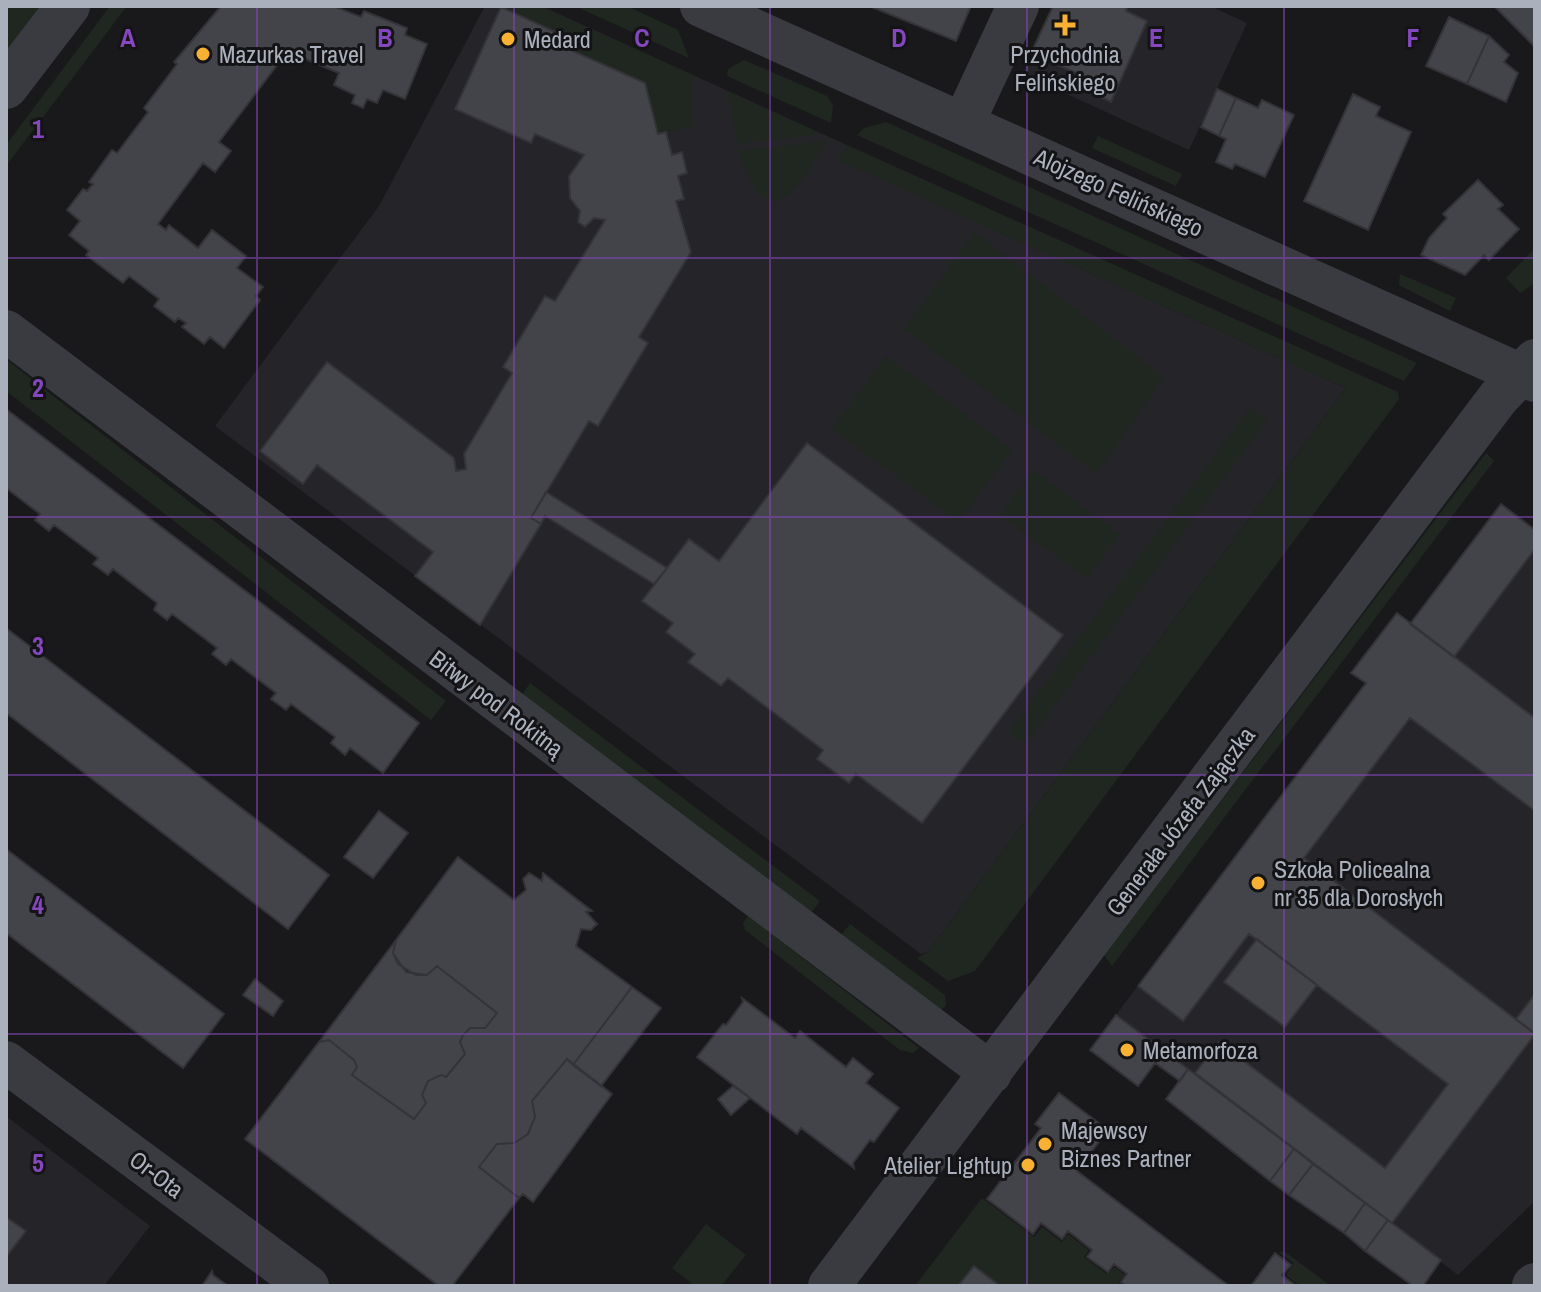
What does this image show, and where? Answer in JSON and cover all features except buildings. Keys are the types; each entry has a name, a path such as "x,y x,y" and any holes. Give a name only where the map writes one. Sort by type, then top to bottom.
{"street":[{"path":"6,87 68,6"},
{"name":"Alojzego Felińskiego","path":"701,6 1530,372"},
{"path":"963,124 1018,6"},
{"name":"Bitwy pod Rokitną","path":"6,331 991,1073"},
{"name":"Generała Józefa Zajączka","path":"829,1286 1491,407 1530,372"},
{"name":"Or-Ota","path":"6,1062 308,1286"}],"shaded area":[{"path":"6,6 51,6 6,66"},
{"path":"110,6 127,6 6,166 6,145"},
{"path":"485,6 541,6 847,145 839,160 1346,388 928,952 921,954 215,426 379,206"},
{"path":"541,6 693,75 693,126 658,134 645,83 573,51 577,42 501,7"},
{"path":"575,6 627,6 678,30 689,58"},
{"path":"1053,6 1210,6 1247,23 1189,150 1023,74"},
{"path":"744,60 827,96 833,105 831,123 727,76 728,69"},
{"path":"727,91 822,134 738,144"},
{"path":"886,122 1417,363 1404,381 857,135 864,128"},
{"path":"1098,136 1182,174 1176,186 1092,148"},
{"path":"826,141 792,190 782,199 771,201 760,194 749,178 738,151"},
{"path":"847,145 1398,392 1399,399 975,971 948,981 917,958 928,952 1346,388 838,160"},
{"path":"975,232 1164,377 1096,474 904,329"},
{"path":"1535,248 1535,283 1520,293 1506,278"},
{"path":"1400,274 1456,298 1450,311 1399,285"},
{"path":"886,356 1012,450 958,522 832,429"},
{"path":"7,360 446,701 431,720 6,391"},
{"path":"1250,408 1267,420 1026,744 1009,732"},
{"path":"1486,453 1494,461 1112,966 1104,955"},
{"path":"1033,470 1120,534 1087,579 1000,515"},
{"path":"1501,504 1535,530 1535,1201 1458,1275 1116,1015 1365,683 1351,673 1397,613 1410,624"},
{"path":"530,683 820,901 810,914 521,696"},
{"path":"748,916 919,1048 913,1053 900,1050 745,930 743,923"},
{"path":"850,924 945,995 946,1006 940,1011 840,936"},
{"path":"6,1116 150,1226 104,1286 6,1286"},
{"path":"982,1198 1034,1237 1042,1227 1062,1242 1068,1234 1089,1250 1084,1257 1107,1274 1115,1267 1125,1275 1119,1282 1124,1286 915,1286"},
{"path":"706,1224 746,1255 721,1286 695,1286 672,1268"},
{"path":"1278,1252 1285,1252 1331,1286 1300,1286 1286,1275 1294,1263"}],"place":[{"name":"Przychodnia Felińskiego","path":"1065,25"},
{"name":"Medard","path":"508,39"},
{"name":"Mazurkas Travel","path":"203,54"},
{"name":"Szkoła Policealna nr 35 dla Dorosłych","path":"1258,883"},
{"name":"Metamorfoza","path":"1127,1050"},
{"name":"Majewscy Biznes Partner","path":"1045,1144"},
{"name":"Atelier Lightup","path":"1028,1165"}]}
